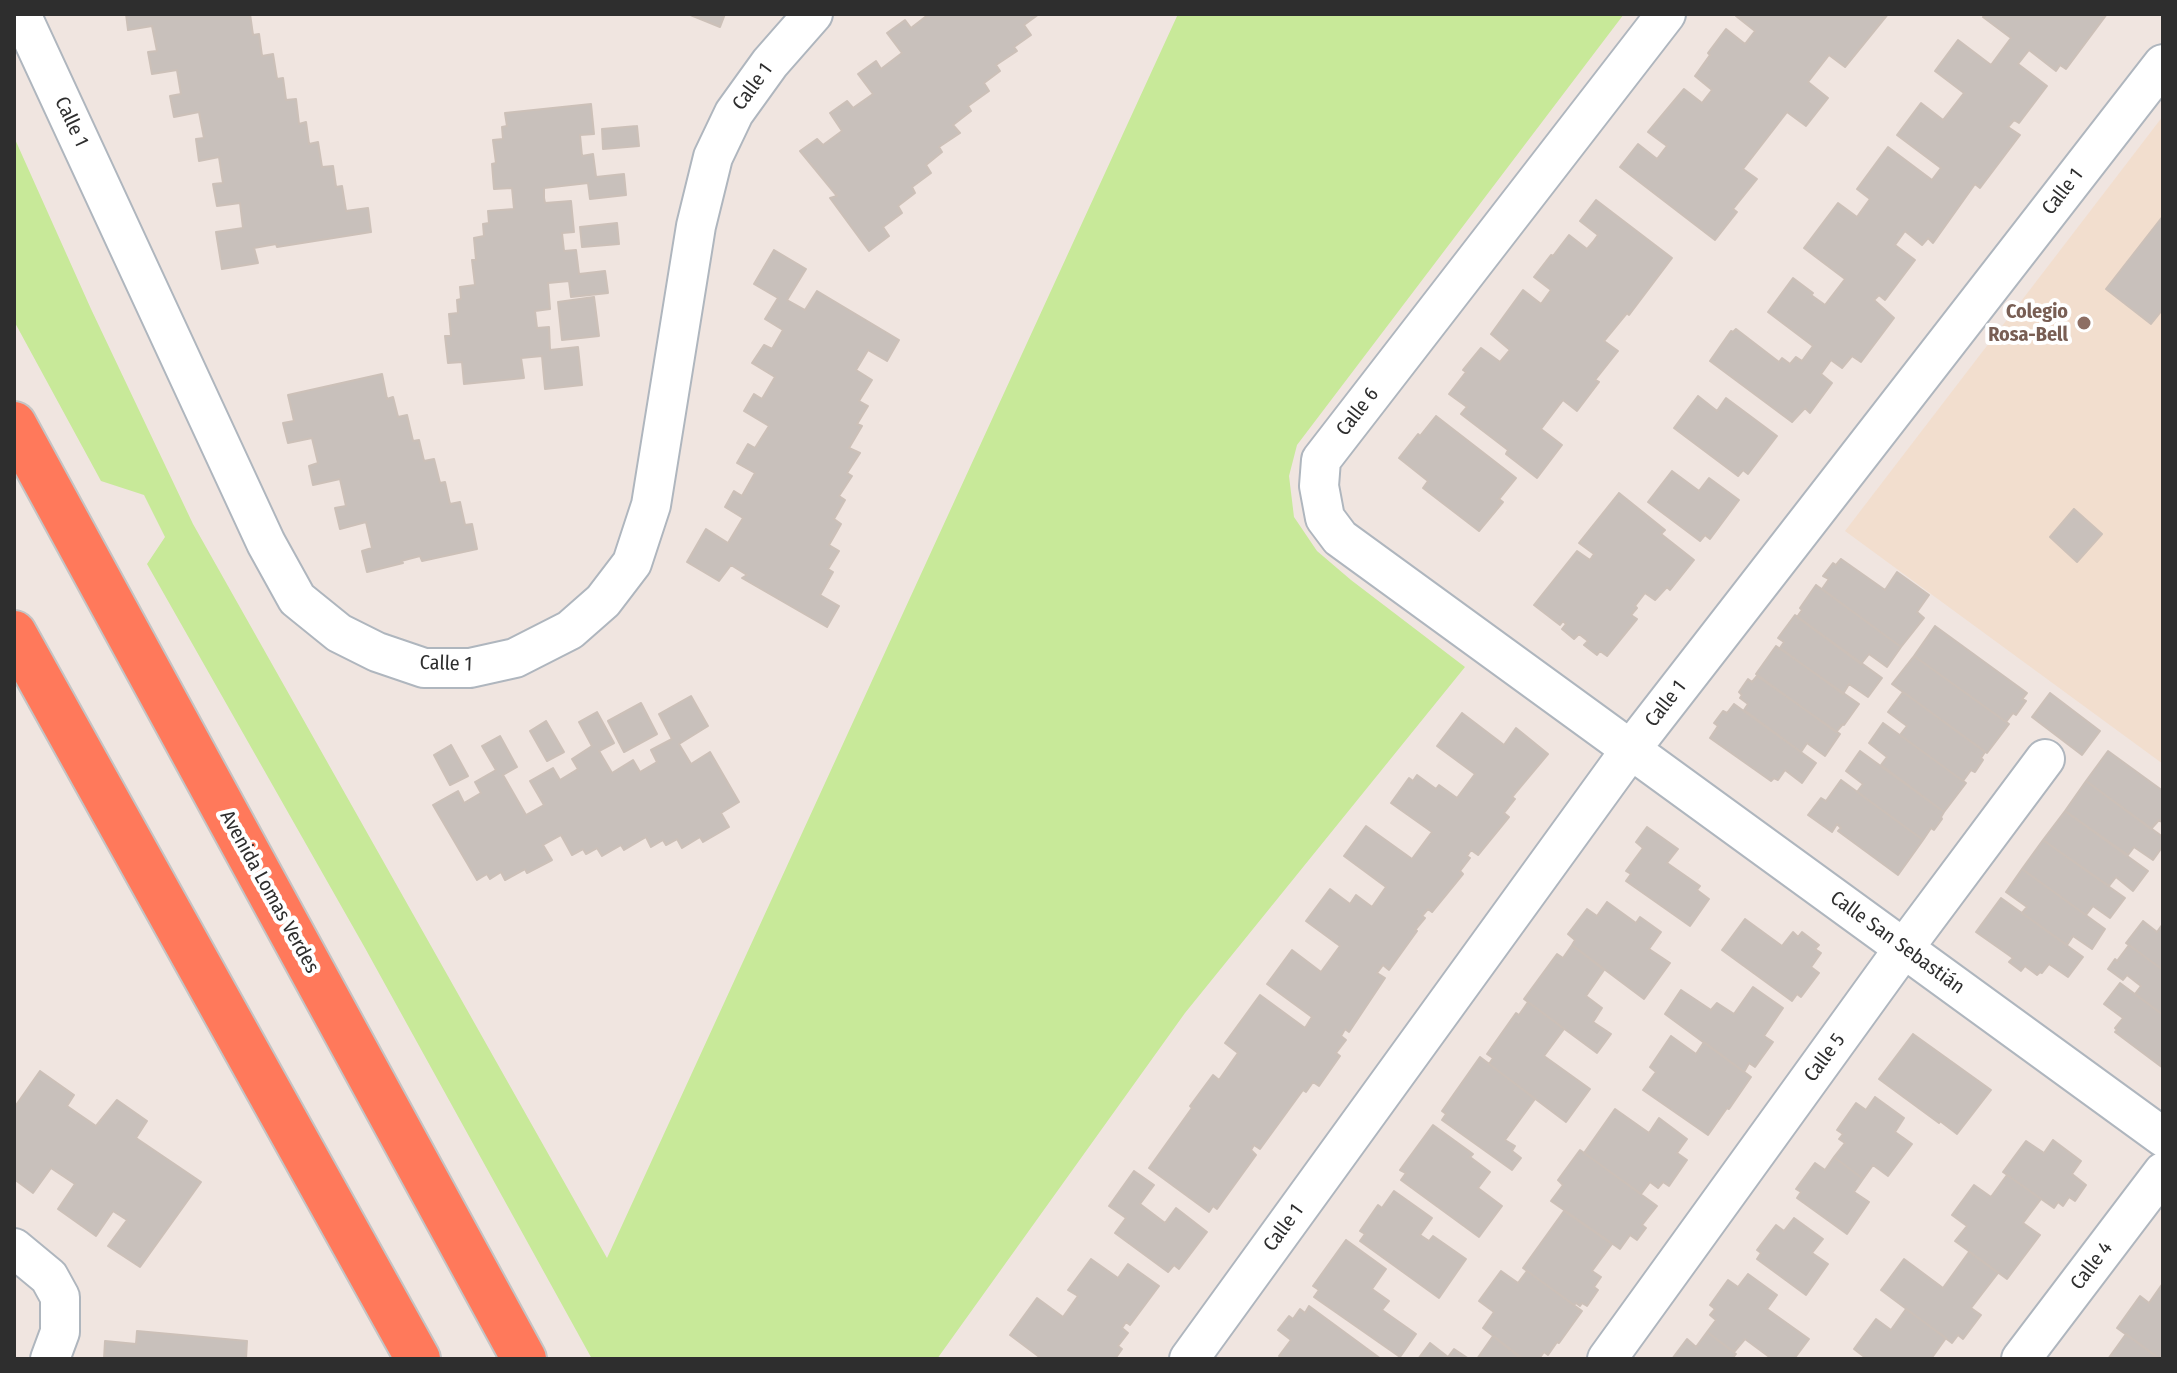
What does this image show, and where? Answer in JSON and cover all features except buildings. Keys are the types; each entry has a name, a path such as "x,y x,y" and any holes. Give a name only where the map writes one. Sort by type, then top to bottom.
{"highway":[{"name":"Avenida Lomas Verdes","path":"14,424 524,1359"},
{"path":"14,633 418,1359"}],"street":[{"name":"Calle 1","path":"21,14 266,543 297,599 339,633 377,652 424,668 470,668 515,658 570,630 603,601 632,563 651,505 696,226 713,157 734,113 770,63 813,14"},
{"name":"Calle 6","path":"1631,749 1340,538 1325,518 1319,486 1321,460 1666,14"},
{"name":"Calle 1","path":"1189,1359 1631,749 2163,64"},
{"name":"Calle San Sebastián","path":"1631,749 2163,1137"},
{"name":"Calle 5","path":"1607,1359 1904,948 2045,759"},
{"name":"Calle 4","path":"2021,1359 2163,1172"},
{"path":"14,1248 49,1277 60,1297 60,1332 50,1359"}],"shaded area":[{"name":"Colegio Rosa-Bell","path":"2163,116 2163,764 1845,531"}],"green space":[{"path":"1178,14 1624,14 1297,445 1289,476 1294,517 1317,551 1465,667 1185,1013 937,1359 592,1359 365,948 147,564 165,537 144,495 101,481 14,321 14,137 193,524 607,1258"}],"place":[{"name":"Colegio Rosa-Bell","path":"2084,323"}]}
